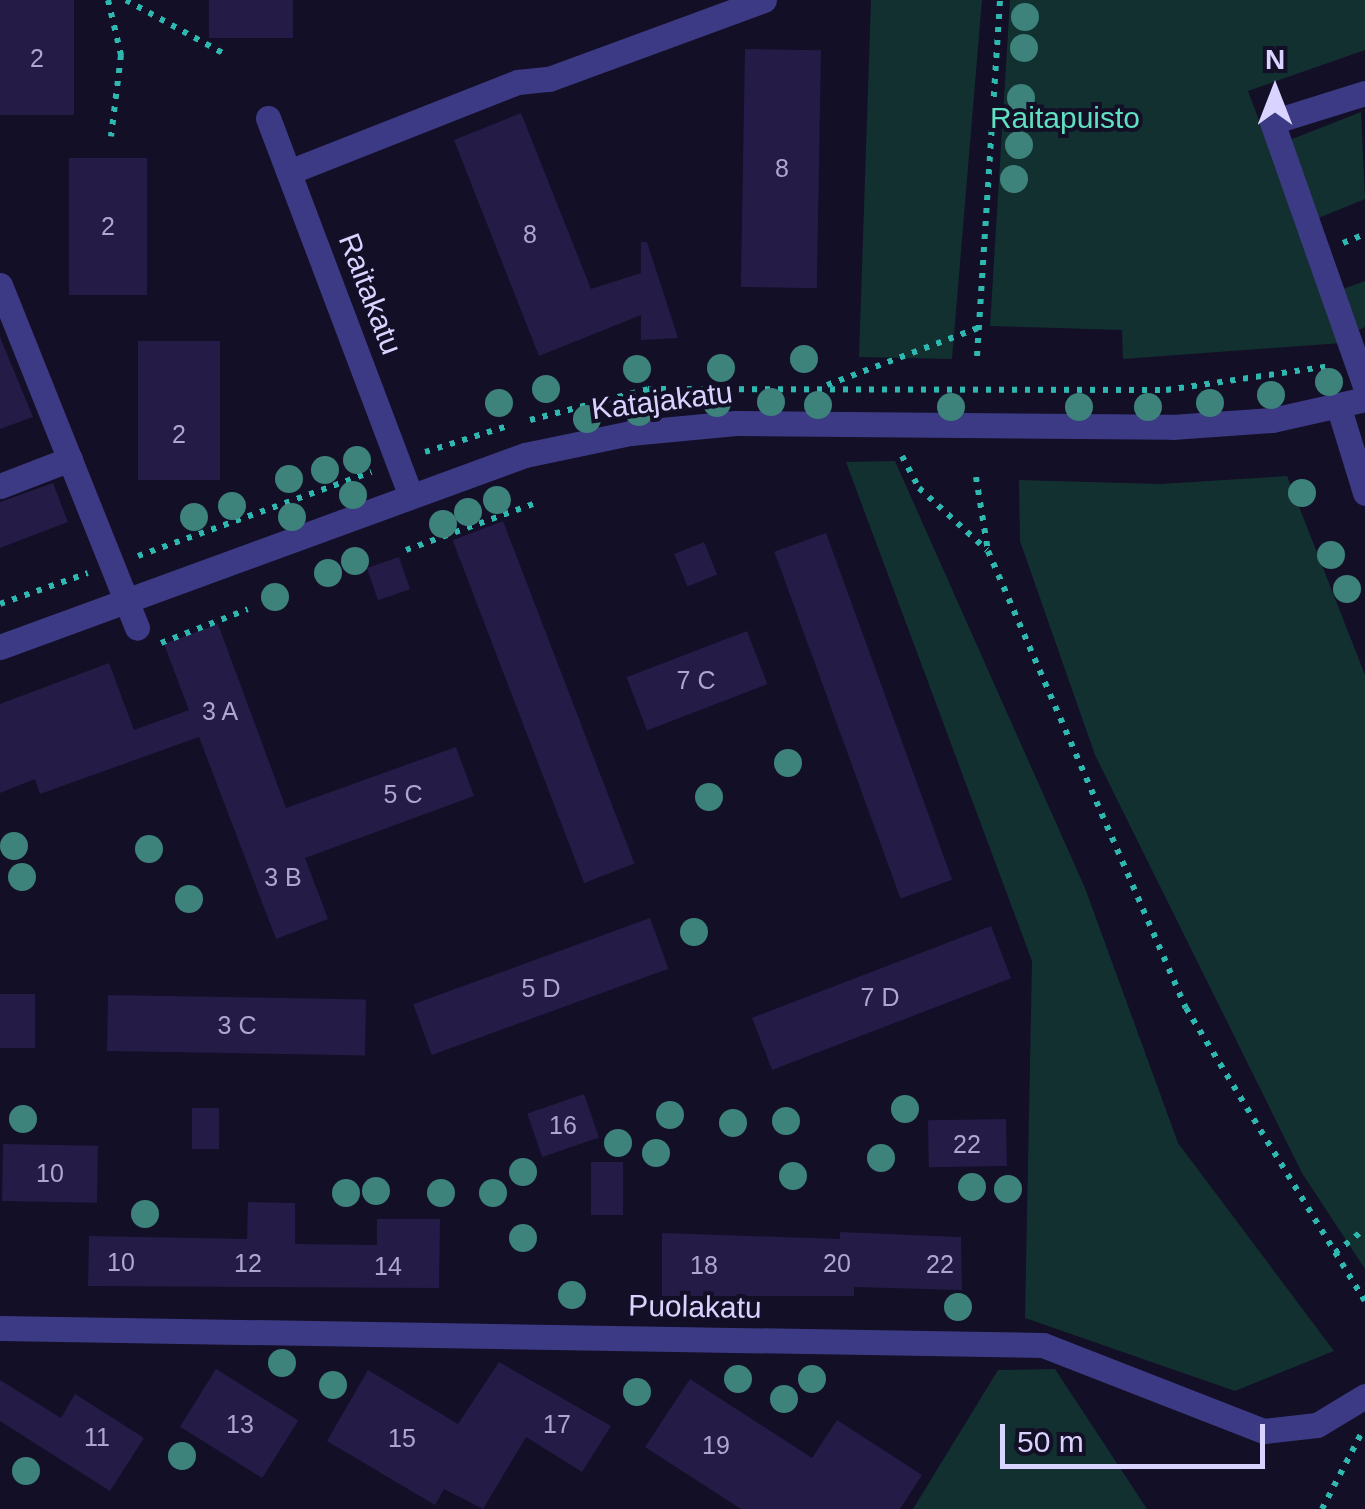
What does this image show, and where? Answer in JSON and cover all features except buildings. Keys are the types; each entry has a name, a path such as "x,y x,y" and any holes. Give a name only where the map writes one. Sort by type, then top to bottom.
{"street":[{"path":"289,172 518,82 549,79 764,0"},
{"path":"1365,93 1272,122 1365,386"},
{"name":"Raitakatu","path":"268,118 410,494"},
{"path":"0,286 126,600 147,636"},
{"name":"Katajakatu","path":"0,647 525,455 681,428 1172,427 1272,420 1365,399"},
{"path":"1338,405 1365,493"},
{"path":"0,486 70,459"},
{"name":"Puolakatu","path":"0,1328 1043,1345 1264,1431 1318,1425 1365,1396"}],"path":[{"path":"108,0 120,55 111,136"},
{"path":"126,0 223,53"},
{"path":"978,356 1000,0"},
{"path":"821,388 980,327"},
{"path":"902,456 919,488 988,551"},
{"path":"976,478 988,551 1186,1008 1365,1301"},
{"path":"406,550 536,503"},
{"path":"147,636 248,609"},
{"path":"1336,1253 1365,1229"},
{"path":"1322,1509 1365,1428"}],"green space":[{"path":"871,0 982,0 952,359 859,357"},
{"name":"Raitapuisto","path":"1010,0 1365,0 1365,50 1248,91 1342,343 1123,359 1122,330 990,326"},
{"path":"1361,112 1365,199 1316,219 1287,141"},
{"path":"1365,281 1365,327 1359,330 1343,289"},
{"path":"895,461 1085,888 1178,1143 1334,1351 1235,1391 1025,1318 1032,961 846,462"},
{"path":"1287,476 1365,675 1365,1269 1302,1173 1095,755 1020,541 1019,480 1160,484"},
{"path":"1055,1369 1147,1509 913,1509 998,1370"}]}
